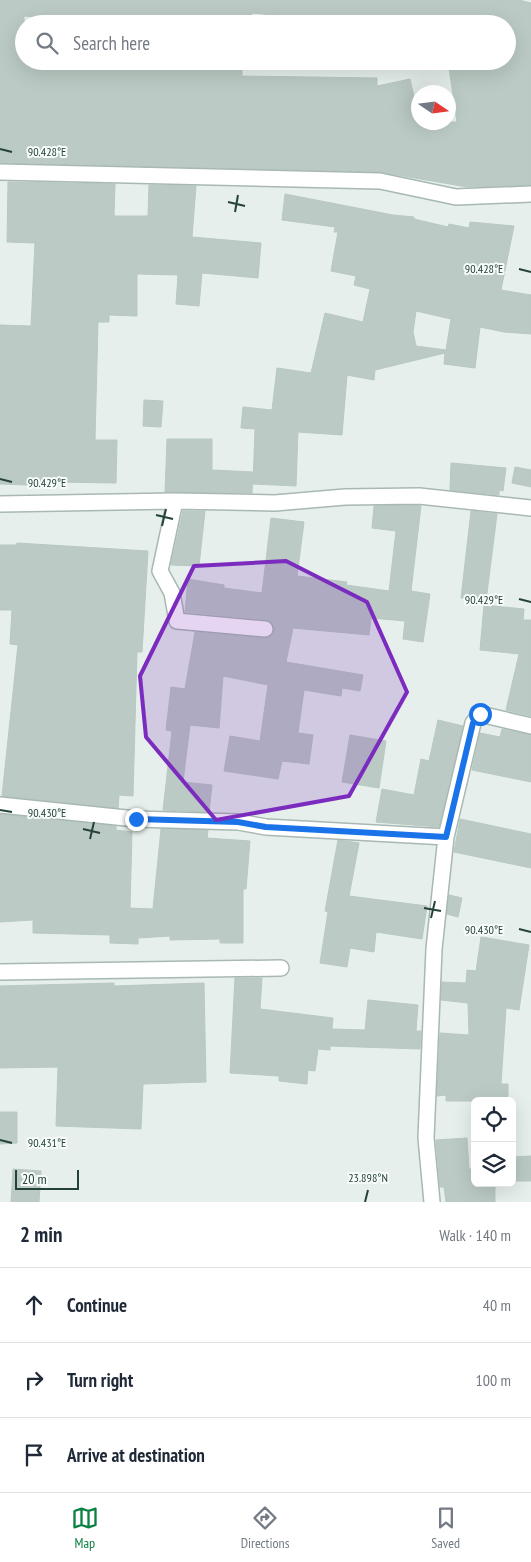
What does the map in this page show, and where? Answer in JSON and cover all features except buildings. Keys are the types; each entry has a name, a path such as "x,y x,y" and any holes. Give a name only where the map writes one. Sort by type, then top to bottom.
{"street":[{"path":"0,172 380,181 456,197 531,194"},
{"path":"0,504 175,501 275,503 345,497 419,496 531,508"},
{"path":"175,501 160,571 172,593 177,621 265,629"},
{"path":"432,1202 426,1128 434,949 446,837 473,723 480,714 531,726"},
{"path":"0,805 136,819 238,822 266,827 446,837"},
{"path":"0,972 281,968"}],"highlighted area":[{"path":"286,561 367,602 407,692 349,796 216,820 146,737 140,676 194,566"}],"route":[{"path":"136,819 238,822 266,827 446,837 473,723 480,714"}]}
